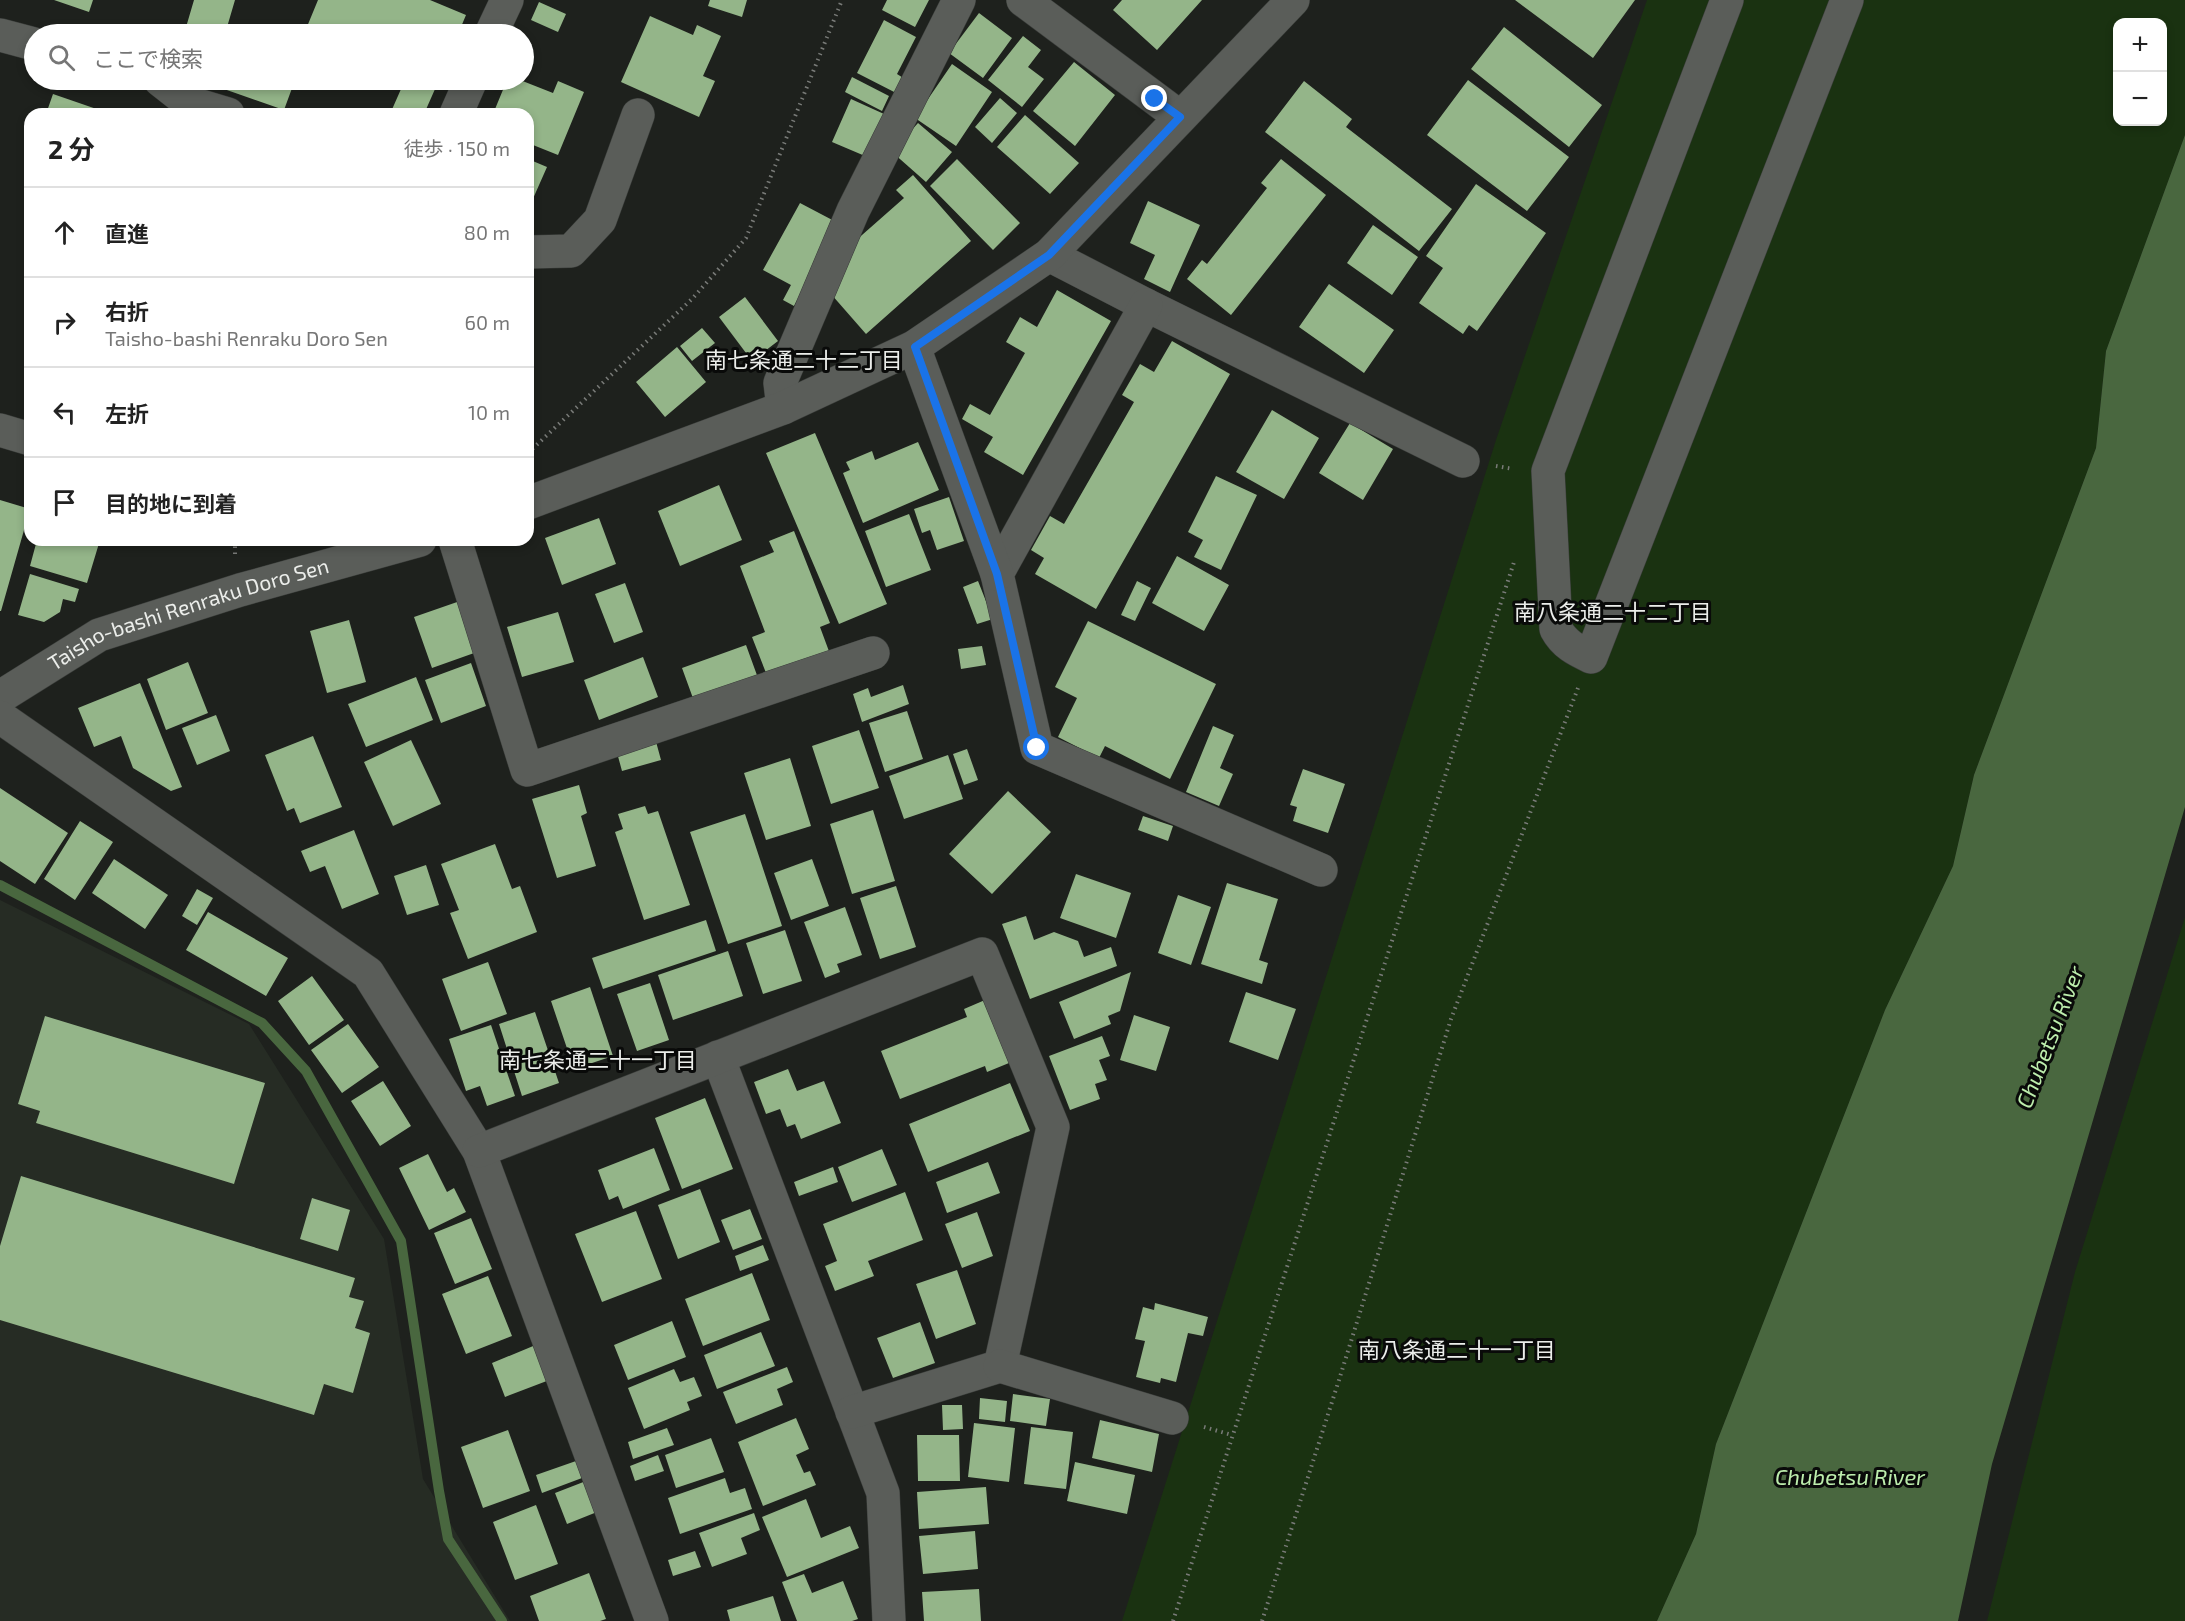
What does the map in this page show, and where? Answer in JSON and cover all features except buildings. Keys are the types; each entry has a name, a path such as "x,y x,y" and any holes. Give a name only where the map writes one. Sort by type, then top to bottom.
{"street":[{"path":"496,24 507,0"},
{"path":"783,408 780,383 853,211 959,0"},
{"path":"1023,0 1180,117"},
{"path":"534,501 783,408 915,347 1049,255 1293,0"},
{"path":"1727,0 1548,471 1556,629 1560,638 1570,647 1591,657 1847,0"},
{"path":"0,35 24,42"},
{"path":"173,90 188,102 208,108"},
{"path":"459,108 467,90"},
{"path":"534,252 571,251 600,220 638,116"},
{"path":"1049,255 1463,461"},
{"path":"997,574 1146,305"},
{"path":"915,347 997,574 1037,748 1321,870"},
{"path":"0,430 24,437"},
{"name":"Taisho-bashi Renraku Doro Sen","path":"0,697 99,635 240,590 362,546"},
{"path":"457,546 527,770 873,653"},
{"path":"0,717 368,973 479,1151 652,1621"},
{"path":"479,1151 982,954 1053,1127 1000,1366"},
{"path":"718,1057 883,1493 888,1621"},
{"path":"852,1412 1000,1366 1183,1421"}],"path":[{"path":"534,447 693,298 746,238 842,0"},
{"path":"1173,1621 1516,557"},
{"path":"1262,1621 1451,1019 1591,657"},
{"path":"1183,1421 1232,1435"}],"shaded area":[{"path":"1647,0 2185,0 2185,135 2106,351 2096,448 1974,775 1953,866 1885,1010 1716,1444 1696,1534 1657,1621 1122,1621 1496,440"},
{"path":"0,900 249,1024 384,1239 423,1479 510,1621 0,1621"},
{"path":"2185,917 2185,1621 1987,1621 2075,1272"}],"water":[{"name":"Chubetsu River","path":"2185,135 2185,807 1992,1464 1958,1621 1657,1621 1696,1534 1716,1444 1885,1010 1953,866 1974,775 2096,448 2106,351"}],"waterway":[{"path":"0,885 262,1023 306,1071 401,1241 448,1539 502,1621"}],"district":[{"name":"南七条通二十二丁目","path":"804,360"},
{"name":"南八条通二十二丁目","path":"1613,612"},
{"name":"南七条通二十一丁目","path":"598,1060"},
{"name":"南八条通二十一丁目","path":"1457,1350"}],"route":[{"path":"1037,748 997,574 915,347 1049,255 1180,117 1155,99"}]}
